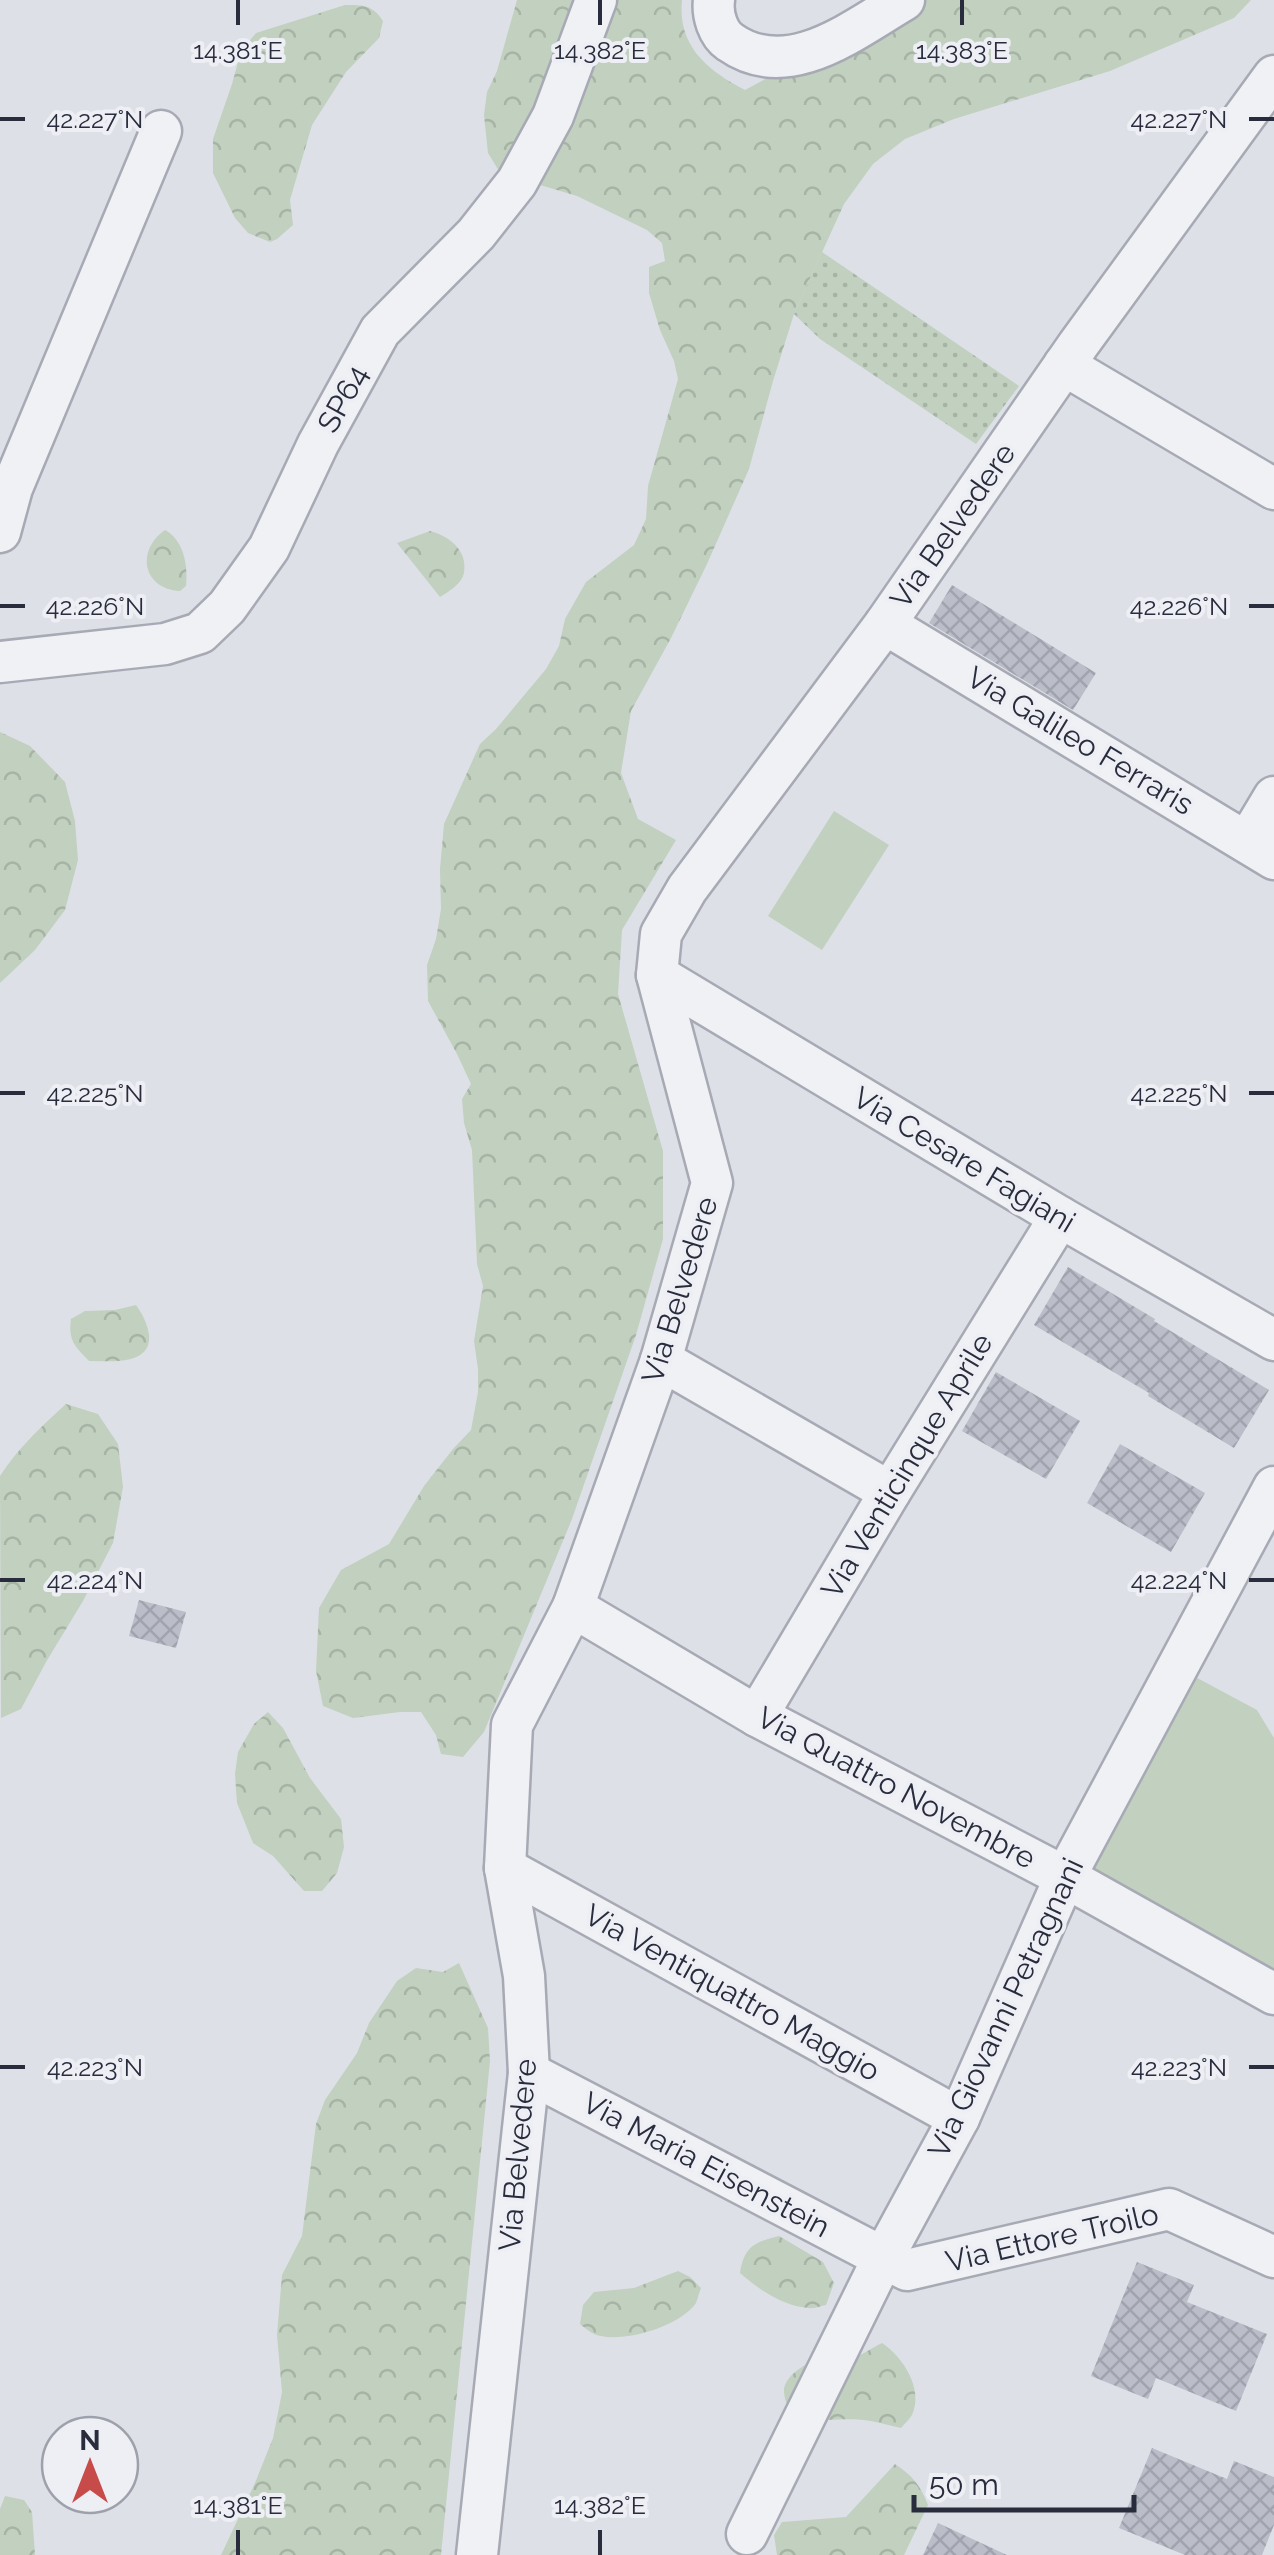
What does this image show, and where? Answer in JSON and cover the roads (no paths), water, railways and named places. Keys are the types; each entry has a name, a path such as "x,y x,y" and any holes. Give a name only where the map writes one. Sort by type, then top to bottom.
{"street":[{"name":"SP64","path":"2,651 165,644 200,633 228,607 269,548 318,444 380,332 476,234 517,182 553,116 596,0"},
{"path":"714,0 712,8 722,36 743,52 767,57 797,56 836,41 904,0"},
{"name":"Via Belvedere","path":"477,2555 528,2073 524,1976 506,1868 512,1726 574,1606 662,1360 712,1183 657,975 662,934 687,889 885,624 1064,364 1269,91"},
{"path":"0,532 12,488 161,131"},
{"path":"1064,364 1274,488"},
{"name":"Via Galileo Ferraris","path":"885,624 1260,851"},
{"path":"1260,851 1274,797"},
{"name":"Via Cesare Fagiani","path":"657,975 1060,1218 1274,1340"},
{"name":"Via Venticinque Aprile","path":"758,1716 890,1492 1060,1218"},
{"path":"662,1360 890,1492"},
{"name":"Via Giovanni Petragnani","path":"746,2534 883,2258 959,2118 1065,1877 1274,1487"},
{"name":"Via Quattro Novembre","path":"574,1606 758,1716 1065,1877 1274,1994"},
{"name":"Via Ventiquattro Maggio","path":"506,1868 959,2118"},
{"name":"Via Maria Eisenstein","path":"528,2073 883,2258"},
{"name":"Via Ettore Troilo","path":"883,2258 907,2270 1168,2209 1271,2250"}]}
